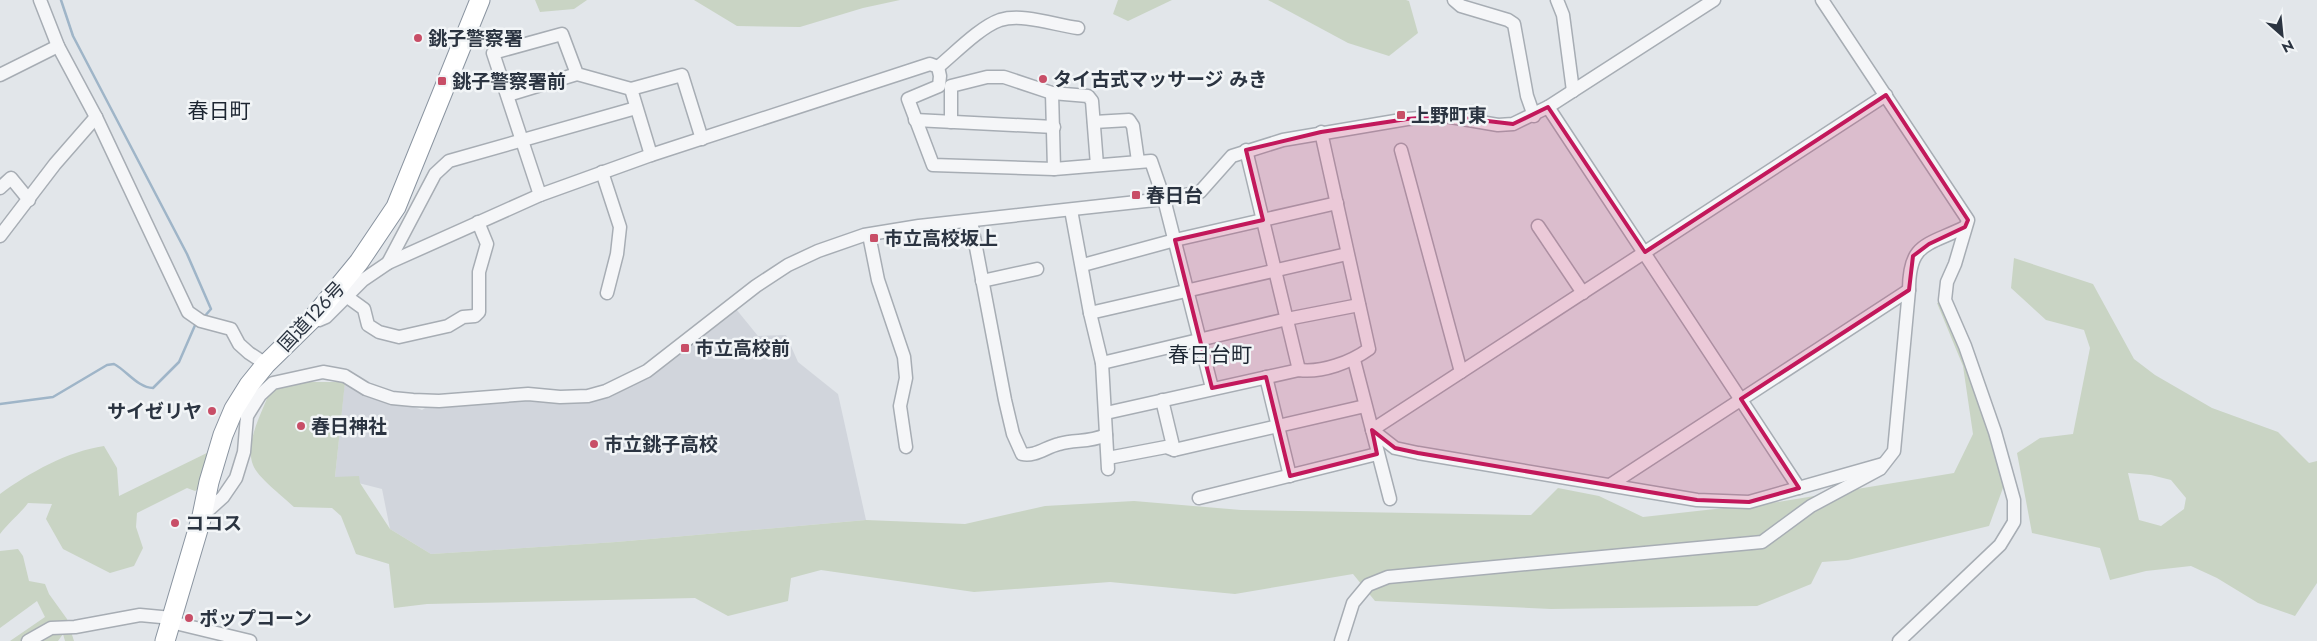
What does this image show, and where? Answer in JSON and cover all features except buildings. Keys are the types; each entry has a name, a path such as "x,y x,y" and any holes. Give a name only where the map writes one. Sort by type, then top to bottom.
{"highway":[{"name":"国道126号","path":"165,641 202,516 209,482 228,422 245,391 266,364 313,318 359,262 396,207 480,0"}],"street":[{"path":"40,0 58,46 96,117 188,312 201,321 231,328 244,348 266,364"},
{"path":"1454,0 1461,6 1508,20 1514,24 1527,96 1534,116"},
{"path":"1557,0 1563,15 1573,91"},
{"path":"202,516 223,497 236,478 244,452 247,416 260,395 273,383 323,372 345,376 366,389 392,398 413,400 439,401 528,394 560,397 588,396 606,391 646,371 756,286 788,266 818,251 869,235 971,221 1164,199 1200,192 1222,164 1232,156 1246,150 1322,132 1407,119 1445,116 1498,125 1513,124 1534,116 1714,0"},
{"path":"1822,0 1968,220 1955,264 1947,282 1945,300 1965,346 1995,432 2014,500 2014,522 2000,545 1899,641"},
{"path":"938,67 983,31 1001,20 1023,19 1078,28"},
{"path":"540,195 493,53 562,34 577,74"},
{"path":"0,75 58,46"},
{"path":"313,318 318,320 326,317 363,280 388,263 540,195 650,155 930,64 938,67"},
{"path":"938,67 940,76 939,86 908,99 933,165 1054,169 1151,160 1175,240 1212,388"},
{"path":"508,95 577,74 631,89 682,75 702,139"},
{"path":"951,122 951,86 987,77 1004,77 1052,93 1088,96 1092,101 1097,165"},
{"path":"631,89 650,155"},
{"path":"1052,93 1054,169"},
{"path":"1372,430 1886,95"},
{"path":"1548,107 1799,488"},
{"path":"388,263 435,174 449,161 636,108"},
{"path":"0,236 55,164 96,117"},
{"path":"916,120 1054,127"},
{"path":"1094,122 1129,120 1133,126 1138,161"},
{"path":"1106,413 1212,388 1299,370 1308,371 1354,360 1369,349 1322,132"},
{"path":"1246,150 1299,370"},
{"path":"1401,150 1461,372"},
{"path":"602,172 620,227 617,254 607,293"},
{"path":"0,188 11,178 29,200"},
{"path":"1082,265 1175,240 1337,203"},
{"path":"1072,210 1090,313 1102,363 1108,464 1166,447 1174,450 1366,406"},
{"path":"971,221 1005,400 1013,434 1022,454 1029,456 1060,443 1091,441 1106,435"},
{"path":"346,296 364,309 368,325 379,332 399,337 448,326 462,317 475,316 479,312 479,272 488,244 478,222"},
{"path":"1538,226 1583,293"},
{"path":"1341,641 1353,604 1358,597 1368,584 1388,577 1762,542 1811,506 1880,469 1894,451 1910,290 1909,269 1913,256 1929,244 1965,227"},
{"path":"869,235 878,280 904,357 906,378 900,406 906,447"},
{"path":"1090,313 1347,254"},
{"path":"982,281 1037,269"},
{"path":"1610,485 1910,290"},
{"path":"1102,363 1287,319 1359,305"},
{"path":"1354,360 1390,499"},
{"path":"1266,377 1290,476"},
{"path":"1162,400 1174,450"},
{"path":"1372,430 1395,448 1418,453 1697,500 1749,502 1884,464"},
{"path":"1199,498 1377,454"},
{"path":"28,641 51,628 75,627 140,615 172,620 249,641"}],"highlighted area":[{"path":"1886,95 1968,220 1965,227 1929,244 1913,256 1909,290 1741,399 1799,488 1749,502 1697,500 1418,453 1395,448 1372,430 1377,454 1290,476 1266,377 1212,388 1175,240 1263,220 1246,150 1321,132 1407,119 1445,116 1513,124 1548,107 1645,252"}],"shaded area":[{"name":"市立銚子高校","path":"736,309 758,336 786,335 798,362 838,394 866,520 616,542 431,554 390,529 382,489 335,477 345,380 422,410 428,406 500,400 589,400"}],"green space":[{"path":"535,0 587,0 574,9 540,12"},
{"path":"694,0 900,0 863,8 800,27 737,26"},
{"path":"1118,0 1172,0 1128,21 1113,14"},
{"path":"1268,0 1406,0 1409,1 1418,33 1389,56 1348,43"},
{"path":"2014,258 2093,284 2134,359 2155,375 2212,408 2278,432 2309,463 2317,461 2317,583 2295,616 2258,603 2217,578 2191,566 2146,571 2110,580 2100,548 2032,533 2017,453 2040,438 2073,434 2090,348 2084,330 2046,320 2011,288","holes":["2128,473 2151,475 2171,480 2186,498 2184,509 2161,526 2139,520"]},
{"path":"1945,300 2007,477 1989,526 1848,560 1822,562 1811,584 1757,606 1551,609 1375,601 1353,574 1235,594 1110,582 974,592 821,570 791,578 788,601 728,616 695,598 427,604 394,608 389,564 356,554 341,516 332,508 294,507 260,476 253,465 251,456 255,427 270,390 302,382 345,382 335,477 359,476 360,483 390,529 431,554 616,542 866,520 965,524 1045,506 1134,501 1241,510 1531,515 1558,488 1599,496 1643,517 1778,502 1954,473 1973,434 1963,366 1937,303"},
{"path":"104,446 117,468 119,496 215,449 203,486 195,491 187,488 137,513 136,527 143,548 134,566 110,573 63,549 46,519 52,504 28,503 0,534 0,494 23,478 49,464 77,453"},
{"path":"18,549 23,556 29,581 45,584 49,594 67,619 74,641 65,641 63,634 58,641 10,641 45,617 37,601 0,628 0,551"}],"waterway":[{"path":"61,0 73,36 187,254 211,309 204,317"},
{"path":"0,404 53,397 107,365 114,364 137,382 153,388 179,362 196,323"}],"place":[{"name":"銚子警察署","path":"418,38"},
{"name":"タイ古式マッサージ みき","path":"1043,79"},
{"name":"銚子警察署前","path":"442,81"},
{"name":"上野町東","path":"1401,115"},
{"name":"春日台","path":"1136,195"},
{"name":"市立高校坂上","path":"874,238"},
{"name":"市立高校前","path":"685,348"},
{"name":"サイゼリヤ","path":"212,411"},
{"name":"春日神社","path":"301,426"},
{"name":"市立銚子高校","path":"594,444"},
{"name":"ココス","path":"175,523"},
{"name":"ポップコーン","path":"189,618"}],"district":[{"name":"春日町","path":"219,111"},
{"name":"春日台町","path":"1210,355"}]}
